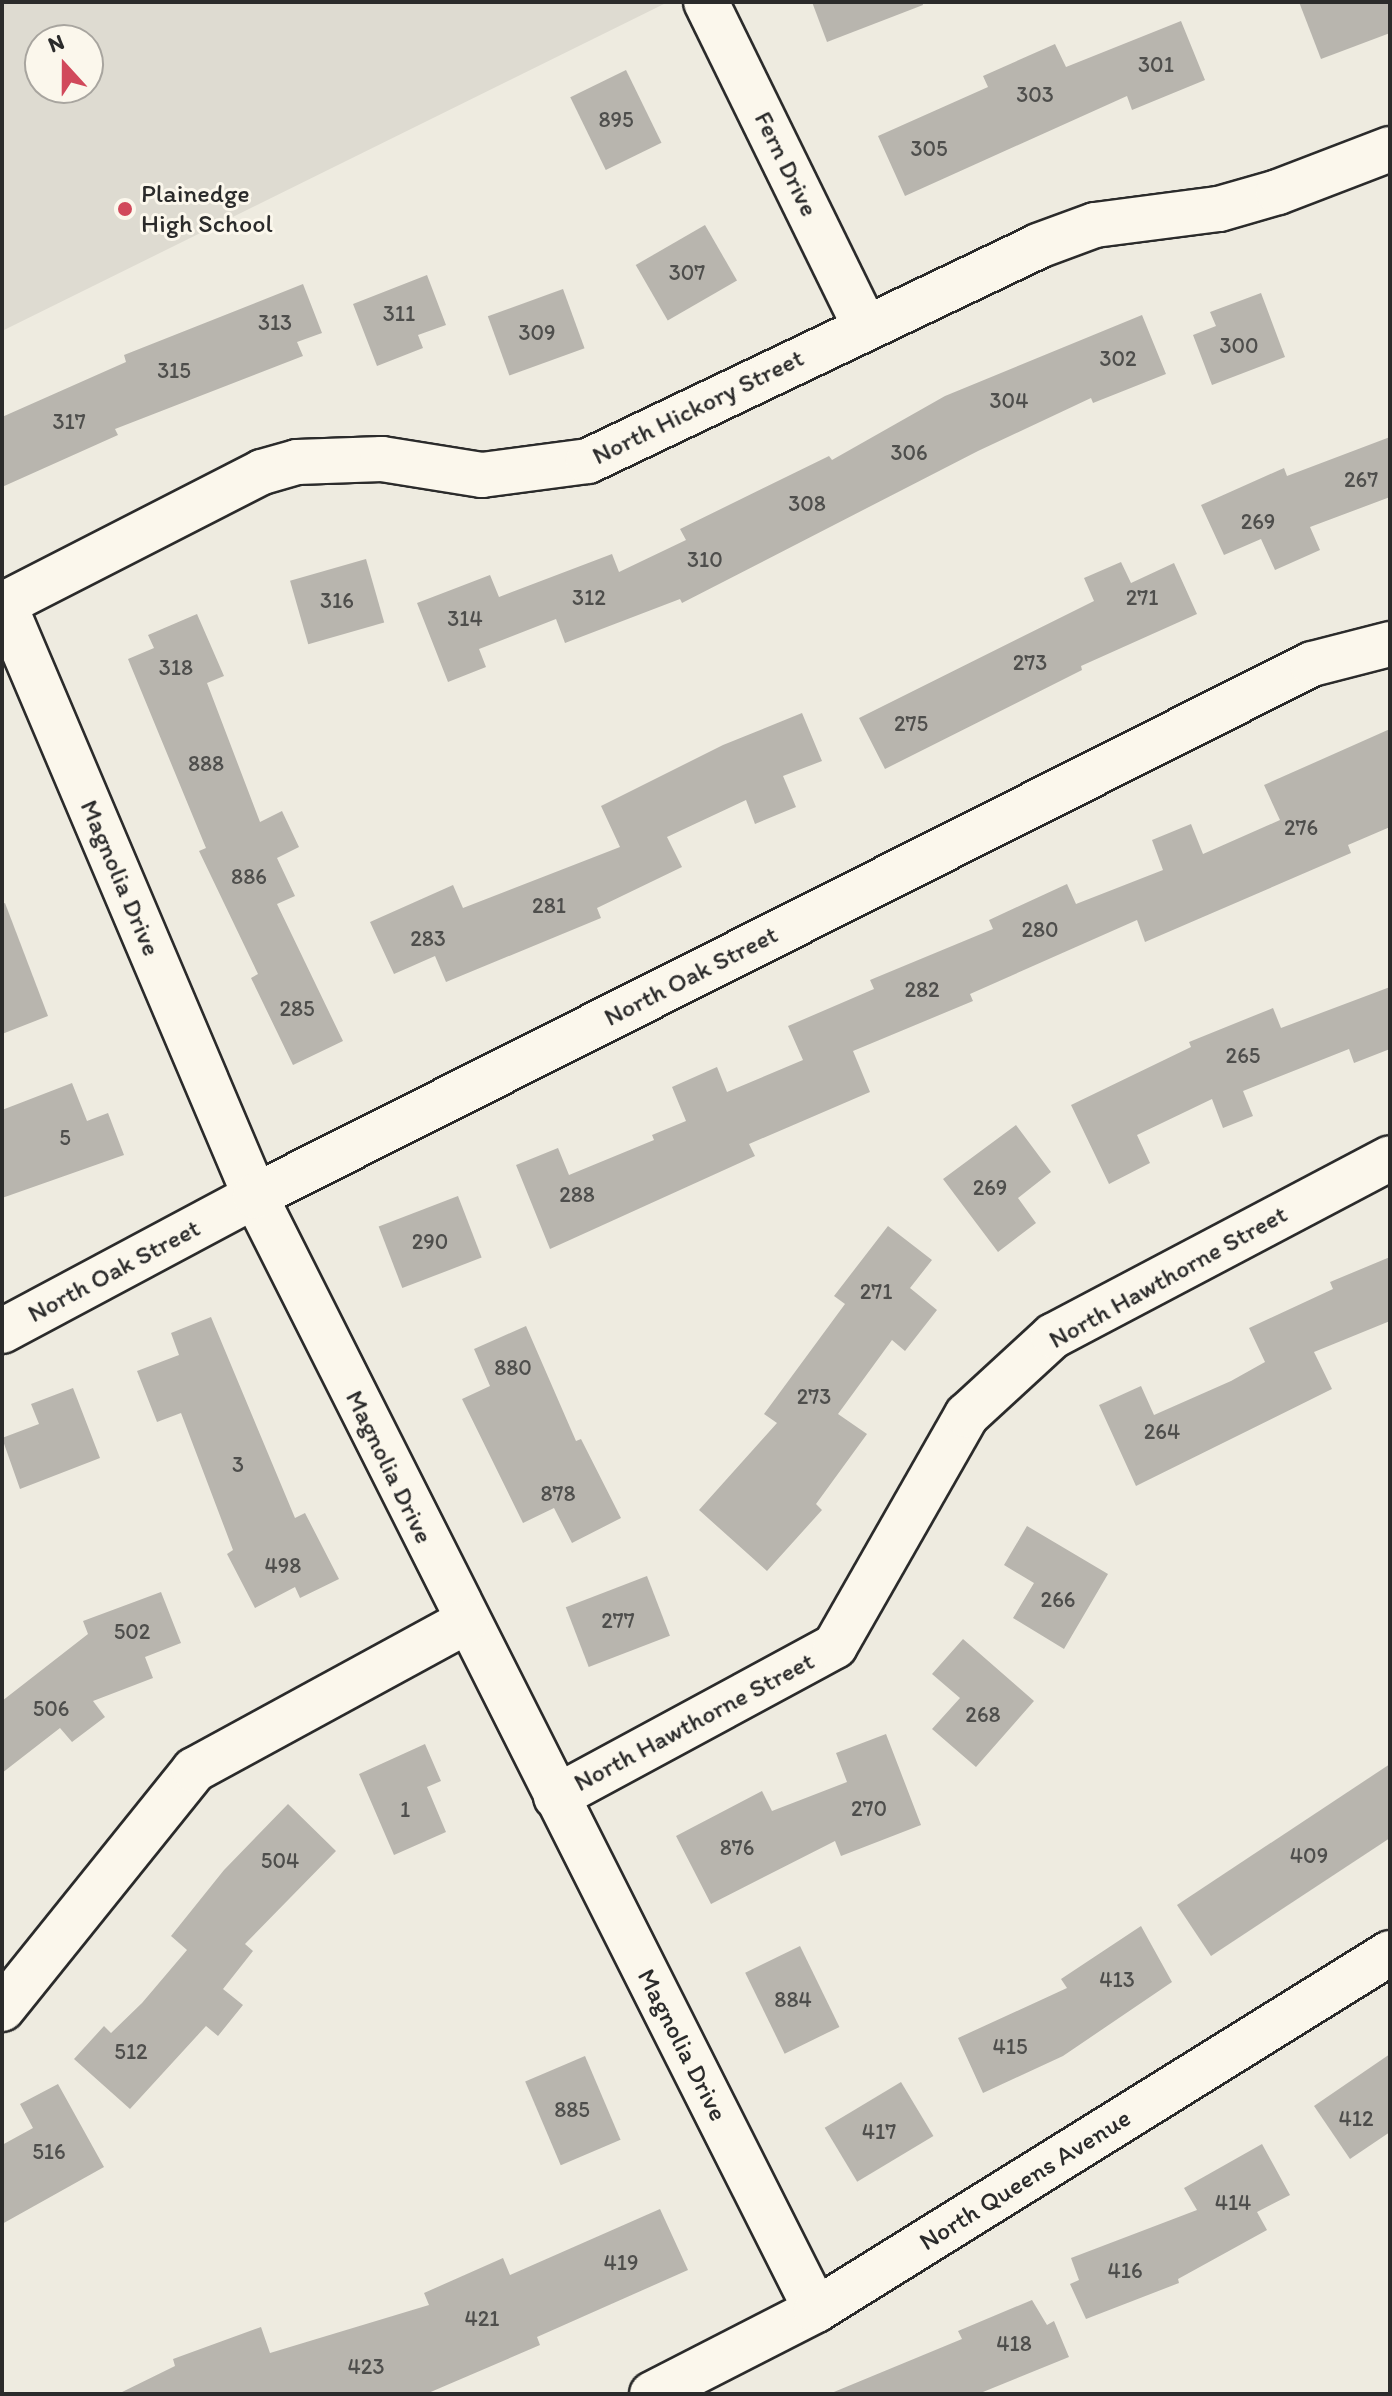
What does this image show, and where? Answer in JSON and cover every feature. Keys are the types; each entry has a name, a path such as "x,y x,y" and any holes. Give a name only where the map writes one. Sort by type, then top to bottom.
{"street":[{"name":"Fern Drive","path":"706,2 865,327"},
{"name":"North Hickory Street","path":"3,604 262,472 331,459 382,459 482,475 572,465 624,446 865,327 1095,225 1219,209 1278,192 1390,149"},
{"name":"Magnolia Drive","path":"3,604 255,1196 466,1622 816,2310"},
{"name":"North Oak Street","path":"2,1331 255,1196 1312,664 1390,644"},
{"name":"North Hawthorne Street","path":"556,1797 835,1646 967,1415 1053,1336 1390,1158"},
{"path":"2,2009 194,1770 466,1622"},
{"name":"North Queens Avenue","path":"652,2394 816,2310 1390,1953"}],"shaded area":[{"name":"Plainedge High School","path":"2,2 668,2 2,331"}],"building":[{"path":"812,2 922,2 923,5 827,42"},
{"path":"1299,2 1390,2 1390,33 1321,59"},
{"path":"1181,21 1205,80 1132,110 1127,96 905,196 878,136 988,87 983,76 1055,44 1066,67"},
{"path":"626,70 662,143 606,170 570,97"},
{"path":"705,225 737,280 668,320 636,265"},
{"path":"427,275 446,325 418,335 423,348 377,366 353,304"},
{"path":"303,284 322,333 297,342 303,356 115,429 118,435 2,487 2,417 126,362 124,355"},
{"path":"563,289 585,348 509,376 488,316"},
{"path":"1261,293 1285,357 1212,385 1193,335 1216,326 1210,312"},
{"path":"1142,315 1166,374 1093,403 1091,398 978,451 682,603 680,599 565,643 556,619 479,649 486,667 448,682 417,603 490,575 499,597 612,554 619,572 686,540 680,529 829,456 832,460 945,396"},
{"path":"1390,437 1390,497 1310,527 1320,550 1275,570 1261,539 1224,555 1201,505 1284,468 1287,476"},
{"path":"366,559 384,622 308,644 290,581"},
{"path":"1121,562 1131,583 1174,563 1197,614 1081,666 1082,670 885,769 859,718 1094,601 1084,578"},
{"path":"197,614 224,676 207,683 260,822 282,811 299,847 277,858 295,896 277,904 343,1041 293,1065 251,978 258,974 199,851 206,848 128,659 154,648 148,635"},
{"path":"802,713 822,761 783,776 796,807 755,824 746,800 667,837 682,867 597,908 601,918 446,982 435,956 394,974 370,922 453,885 463,908 620,847 601,806 723,745"},
{"path":"1390,729 1390,827 1348,845 1351,853 1145,942 1137,920 970,994 973,1001 853,1051 870,1092 749,1144 755,1156 550,1249 516,1165 558,1148 569,1175 654,1140 652,1135 686,1121 672,1087 717,1067 727,1092 803,1060 788,1026 874,989 870,980 993,929 989,920 1067,884 1076,904 1163,870 1152,840 1191,824 1203,854 1280,820 1264,785"},
{"path":"5,903 48,1016 2,1034 2,904"},
{"path":"1390,987 1390,1049 1354,1063 1349,1049 1243,1091 1253,1116 1223,1128 1212,1099 1137,1135 1150,1163 1109,1184 1071,1105 1191,1047 1189,1042 1273,1008 1281,1028"},
{"path":"72,1083 87,1121 108,1113 124,1155 2,1198 2,1110"},
{"path":"1016,1125 1051,1172 1018,1198 1036,1223 998,1252 943,1179"},
{"path":"458,1196 482,1258 402,1288 379,1226"},
{"path":"888,1226 932,1260 910,1288 937,1310 905,1351 892,1340 838,1414 867,1434 816,1504 822,1510 767,1571 699,1510 777,1423 764,1414 845,1304 834,1296"},
{"path":"1390,1257 1390,1321 1314,1352 1332,1389 1136,1486 1099,1405 1141,1386 1154,1415 1231,1381 1265,1362 1249,1328 1333,1289 1330,1282"},
{"path":"211,1317 295,1518 305,1513 339,1579 300,1598 295,1587 255,1608 227,1554 233,1550 181,1413 157,1422 137,1371 179,1355 171,1333"},
{"path":"526,1326 576,1441 581,1439 621,1518 572,1543 554,1508 523,1523 462,1399 490,1386 474,1349"},
{"path":"73,1388 100,1458 20,1489 2,1438 39,1424 31,1404"},
{"path":"1027,1526 1108,1574 1064,1649 1013,1618 1034,1583 1004,1565"},
{"path":"647,1576 670,1636 589,1667 566,1607"},
{"path":"161,1592 181,1643 145,1657 153,1678 93,1701 105,1717 72,1742 60,1728 2,1773 2,1701 88,1634 83,1621"},
{"path":"963,1639 1034,1701 976,1767 932,1729 960,1698 932,1674"},
{"path":"886,1734 921,1825 841,1856 835,1841 711,1904 676,1836 762,1791 772,1811 847,1782 836,1753"},
{"path":"425,1744 441,1781 427,1787 446,1832 394,1855 359,1774"},
{"path":"1390,1764 1390,1838 1211,1956 1177,1905"},
{"path":"288,1804 336,1851 245,1944 253,1951 223,1989 243,2005 218,2036 206,2026 130,2109 74,2059 104,2026 111,2033 142,2003 187,1950 171,1936 224,1870"},
{"path":"1141,1926 1172,1982 1063,2056 983,2093 958,2038 1067,1988 1061,1979"},
{"path":"800,1946 839,2027 785,2054 745,1973"},
{"path":"1390,2054 1390,2132 1350,2159 1314,2106"},
{"path":"585,2056 621,2140 561,2165 525,2081"},
{"path":"901,2082 933,2136 857,2182 825,2128"},
{"path":"58,2084 104,2167 2,2224 2,2145 33,2128 20,2104"},
{"path":"1262,2144 1290,2195 1257,2212 1267,2230 1178,2279 1179,2283 1086,2319 1070,2284 1079,2280 1071,2258 1197,2210 1184,2188"},
{"path":"660,2209 688,2270 537,2337 540,2345 426,2394 118,2394 175,2366 173,2359 261,2327 270,2353 429,2305 424,2293 503,2258 510,2275"},
{"path":"1032,2300 1047,2325 1054,2321 1069,2357 978,2394 829,2394 962,2339 958,2331"}],"place":[{"name":"Plainedge High School","path":"125,209"}]}
